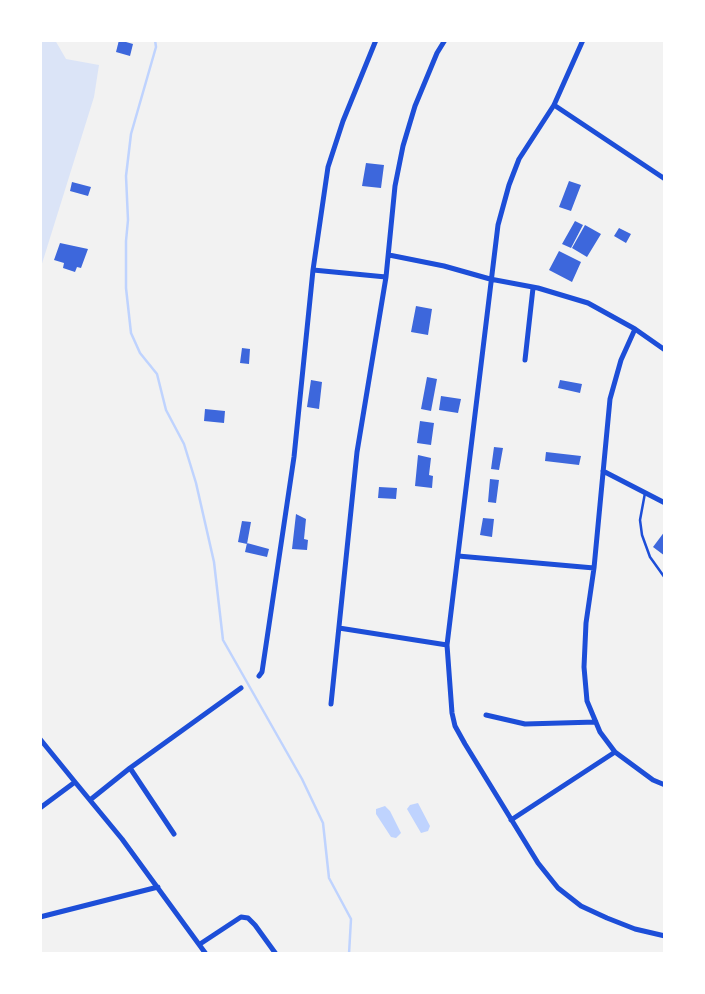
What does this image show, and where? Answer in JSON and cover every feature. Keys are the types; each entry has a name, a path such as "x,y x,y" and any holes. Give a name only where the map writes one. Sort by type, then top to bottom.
{"street":[{"path":"259,676 262,672 293,457 313,270 328,167 343,121 376,40"},
{"path":"331,704 357,452 386,277 395,186 415,106 445,40"},
{"path":"583,40 554,105 519,159 498,225 447,645 452,713 455,726 511,820 538,863 558,888 581,906 635,929 665,936"},
{"path":"554,105 665,179"},
{"path":"389,255 588,303 665,349"},
{"path":"313,270 386,277"},
{"path":"525,360 533,288"},
{"path":"635,329 621,360 610,399 586,623 584,667 587,701 600,732 615,752 665,786"},
{"path":"603,471 665,503"},
{"path":"458,556 594,568"},
{"path":"339,628 447,645"},
{"path":"90,800 241,688"},
{"path":"486,715 525,724 596,722"},
{"path":"40,739 158,887 206,954"},
{"path":"511,820 615,752"},
{"path":"130,768 174,834"},
{"path":"40,808 75,782"},
{"path":"40,917 158,887"},
{"path":"200,944 241,917 248,918 256,925 276,954"}],"lane":[{"path":"645,493 640,520 642,535 650,557 665,578"}],"shaded area":[{"path":"40,40 55,40 66,59 99,65 94,97 40,270"}],"water":[{"path":"418,803 430,826 428,831 421,833 407,809"},
{"path":"385,806 401,833 396,838 391,837 376,814 376,809"}],"building":[{"path":"119,40 133,44 130,56 116,52"},
{"path":"366,163 384,165 381,188 362,186"},
{"path":"569,181 581,185 571,211 559,207"},
{"path":"72,182 91,187 88,196 70,191"},
{"path":"575,221 583,225 571,248 562,244"},
{"path":"585,225 601,234 587,257 572,248"},
{"path":"619,228 631,234 626,243 614,236"},
{"path":"60,243 88,249 81,268 77,267 75,272 63,268 64,263 54,260"},
{"path":"559,251 581,262 572,282 549,270"},
{"path":"416,306 432,309 428,335 411,332"},
{"path":"242,348 250,349 249,364 240,363"},
{"path":"427,377 437,379 431,411 421,409"},
{"path":"311,380 322,382 319,409 307,407"},
{"path":"560,380 582,384 580,393 558,388"},
{"path":"441,396 461,399 458,413 439,410"},
{"path":"205,409 225,411 224,423 204,421"},
{"path":"420,421 434,423 431,445 417,443"},
{"path":"494,447 503,448 499,470 491,469"},
{"path":"546,452 581,456 579,465 545,461"},
{"path":"418,455 431,458 429,475 433,476 432,488 415,486"},
{"path":"490,479 499,480 496,503 488,502"},
{"path":"379,487 397,488 396,499 378,498"},
{"path":"296,514 306,519 304,539 308,540 307,550 292,549"},
{"path":"483,518 494,519 492,537 480,535"},
{"path":"242,521 251,522 247,544 238,542"},
{"path":"665,531 665,556 653,547"},
{"path":"247,543 269,549 267,557 245,552"}],"waterway":[{"path":"155,40 156,47 131,134 126,176 126,288 131,333 140,353 157,374 166,410 184,444 196,483 214,562 223,640 302,779 323,823 329,878 351,919 349,954"}]}
